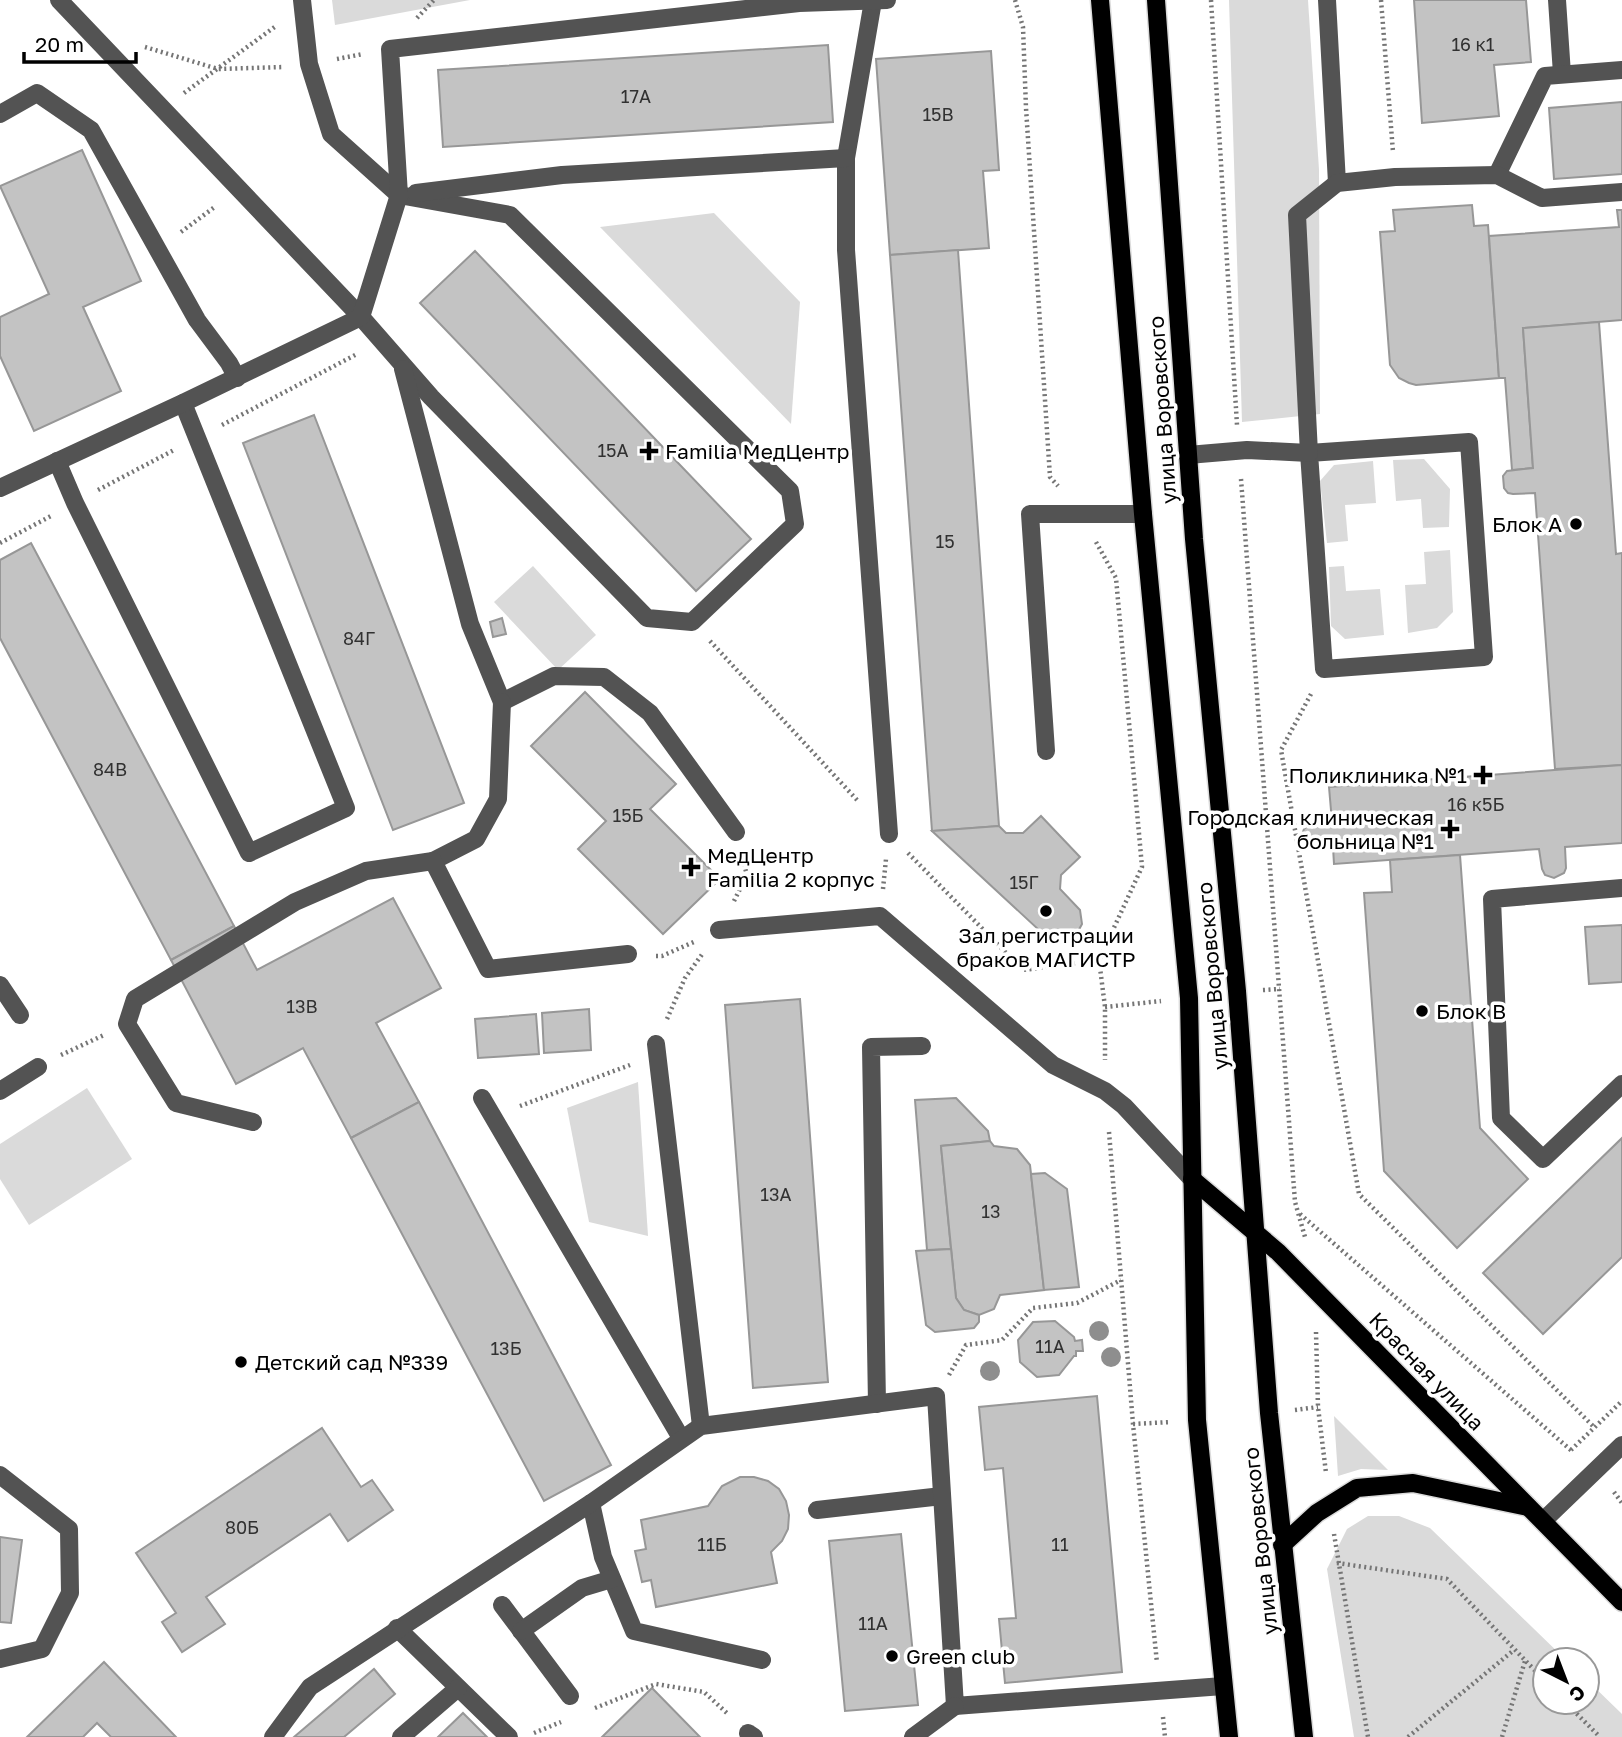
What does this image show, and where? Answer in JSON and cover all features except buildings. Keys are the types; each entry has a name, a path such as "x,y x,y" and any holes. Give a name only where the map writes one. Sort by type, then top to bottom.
{"main road":[{"name":"улица Воровского","path":"1100,0 1143,514 1189,998 1197,1420 1229,1737"},
{"name":"улица Воровского","path":"1156,0 1188,455 1257,1234 1269,1413 1304,1737"},
{"name":"Красная улица","path":"1192,1179 1257,1234 1315,1290 1622,1602"},
{"path":"1282,1545 1317,1513 1357,1488 1413,1483 1528,1507"}],"street":[{"path":"59,0 360,317 402,365 647,618 692,622 794,524 790,491 510,215 399,195 331,134 309,64 303,4"},
{"path":"1327,0 1337,183"},
{"path":"1557,0 1562,74"},
{"path":"0,486 237,378 360,317 399,195 390,49 798,2 880,1 846,158 846,250 889,834"},
{"path":"1497,175 1545,76 1622,70"},
{"path":"0,114 37,93 91,130 197,320 237,378"},
{"path":"399,195 562,175 846,158"},
{"path":"1188,455 1239,451 1309,453 1469,442 1484,657 1324,669 1309,453 1297,215 1337,183 1395,177 1497,175 1542,198 1622,192"},
{"path":"253,1122 176,1103 127,1024 135,999 295,902 366,871 433,861 476,839 498,799 502,702 470,624 402,365"},
{"path":"57,461 75,503 249,853 346,808 183,403"},
{"path":"1046,751 1030,513 1143,514"},
{"path":"502,702 554,676 604,677 650,713 736,832"},
{"path":"433,861 488,969 628,954"},
{"path":"1622,888 1492,900 1501,1118 1543,1159 1622,1084"},
{"path":"719,930 880,916 1054,1065 1105,1091 1124,1106 1192,1179"},
{"path":"0,985 20,1015"},
{"path":"656,1044 701,1426"},
{"path":"877,1404 871,1046 922,1046"},
{"path":"0,1091 38,1067"},
{"path":"482,1098 681,1438"},
{"path":"273,1737 310,1687 591,1503 701,1426 936,1396 955,1706"},
{"path":"1543,1521 1622,1445"},
{"path":"0,1475 69,1529 69,1593 42,1649 0,1659"},
{"path":"817,1510 942,1496"},
{"path":"591,1503 603,1558 634,1632 762,1660"},
{"path":"521,1631 582,1588 612,1579"},
{"path":"502,1605 570,1696"},
{"path":"397,1628 509,1737"},
{"path":"913,1737 955,1706 1223,1686"},
{"path":"401,1737 458,1688"}],"path":[{"path":"140,46 218,69 309,64 390,49 434,0"},
{"path":"1015,0 1023,27 1050,477 1080,514 1116,578 1142,867 1099,960 1105,1007 1105,1091 1121,1280 1165,1737"},
{"path":"1211,0 1239,451 1296,1202 1305,1240"},
{"path":"1381,0 1395,177"},
{"path":"163,109 303,4"},
{"path":"158,250 208,210"},
{"path":"692,622 889,834 1023,970 1099,960"},
{"path":"1324,669 1281,750 1359,1194 1594,1427"},
{"path":"492,1116 631,1065 656,1044 685,978 719,930 747,875 736,832"},
{"path":"880,916 889,834"},
{"path":"628,954 662,956 719,930"},
{"path":"38,1067 127,1024"},
{"path":"1300,1214 1571,1450 1597,1469"},
{"path":"936,1396 966,1345 1002,1340 1033,1308 1077,1303 1121,1280"},
{"path":"1315,1290 1318,1408 1337,1563 1368,1737"},
{"path":"1571,1450 1622,1401"},
{"path":"1337,1563 1447,1579 1531,1667"},
{"path":"1408,1737 1514,1650"},
{"path":"1502,1737 1525,1661"},
{"path":"583,1713 656,1684 704,1692 751,1735"},
{"path":"1579,1716 1600,1737"},
{"path":"523,1737 572,1718"}],"shaded area":[{"path":"332,0 470,0 335,25"},
{"path":"1229,0 1308,0 1319,170 1320,414 1242,422"},
{"path":"714,213 800,302 791,424 600,227"},
{"path":"1424,459 1450,489 1449,527 1423,528 1421,499 1396,501 1393,460"},
{"path":"1373,461 1376,503 1345,505 1348,541 1327,543 1320,481 1334,465"},
{"path":"1450,550 1453,612 1437,628 1408,633 1405,585 1426,584 1424,552"},
{"path":"533,566 596,635 558,670 494,602"},
{"path":"1344,566 1346,591 1380,589 1384,635 1345,639 1331,626 1329,567"},
{"path":"638,1082 648,1236 589,1222 567,1108"},
{"path":"87,1088 132,1159 29,1225 0,1179 0,1144"},
{"path":"1334,1416 1388,1470 1361,1469 1338,1476"},
{"path":"1368,1516 1399,1516 1430,1528 1552,1646 1531,1646 1531,1716 1601,1716 1601,1694 1622,1714 1622,1737 1354,1737 1327,1569 1347,1529"}],"place":[{"name":"Familia МедЦентр","path":"649,451"},
{"name":"Блок А","path":"1576,524"},
{"name":"Поликлиника №1","path":"1483,775"},
{"name":"Городская клиническая больница №1","path":"1450,829"},
{"name":"МедЦентр Familia 2 корпус","path":"691,867"},
{"name":"Зал регистрации браков МАГИСТР","path":"1046,911"},
{"name":"Блок В","path":"1422,1011"},
{"name":"Детский сад №339","path":"241,1362"},
{"name":"Green club","path":"892,1656"}]}
